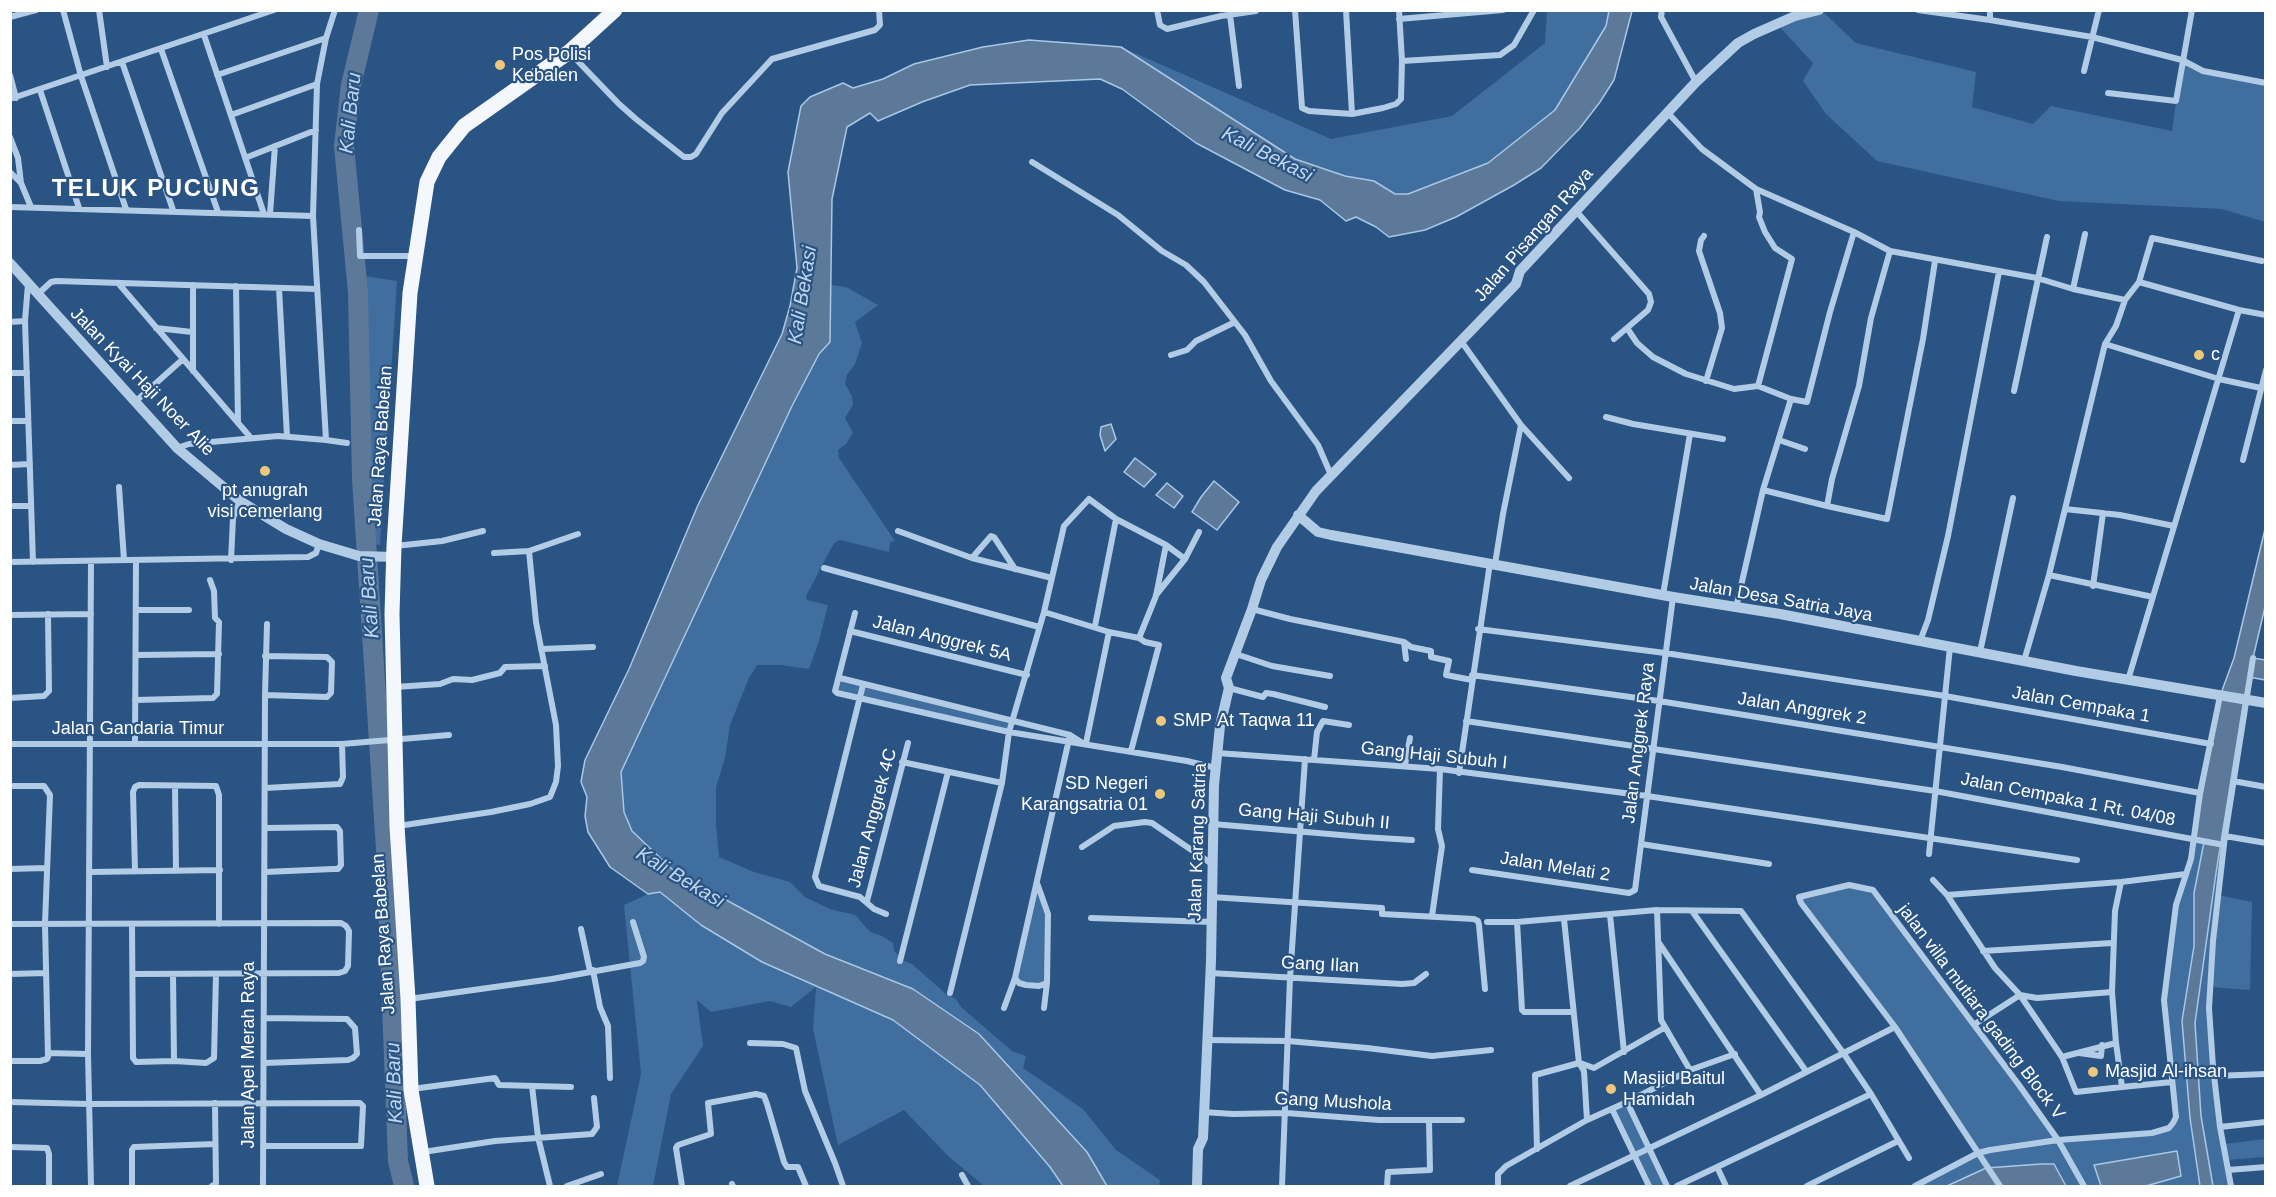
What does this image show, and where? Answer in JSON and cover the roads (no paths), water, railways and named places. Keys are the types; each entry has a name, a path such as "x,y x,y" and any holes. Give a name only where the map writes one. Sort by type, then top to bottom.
{"main road":[{"name":"Jalan Raya Babelan","path":"427,1186 411,1090 408,999 397,826 392,614 410,293 415,256 427,182 439,157 464,126 569,52 615,10"}],"street":[{"path":"10,17 36,10"},
{"path":"63,10 81,76 126,209"},
{"path":"99,10 107,67"},
{"path":"10,75 13,98 274,10"},
{"path":"327,440 313,216 317,84 326,38 335,10"},
{"path":"569,52 636,119 684,157 691,157 696,154 722,113 772,59 875,30 880,25 879,10"},
{"path":"1157,10 1161,27 1167,29 1256,11"},
{"path":"1295,10 1302,108 1309,111 1352,114 1383,108 1399,102 1402,91 1399,10"},
{"path":"1346,10 1352,114"},
{"path":"1399,19 1503,10"},
{"path":"1402,61 1491,56 1504,53 1514,45 1534,10"},
{"path":"1662,10 1661,17 1696,82"},
{"name":"Jalan Pisangan Raya","path":"1298,515 1331,475 1516,284 1520,271 1696,82 1738,43 1796,16 1819,10"},
{"path":"1918,10 2091,37 2182,60 2203,71 2265,83"},
{"path":"1990,10 1990,20"},
{"path":"2084,71 2099,10"},
{"path":"2108,93 2176,101 2192,10"},
{"path":"1230,15 1239,86"},
{"path":"204,35 245,158 267,214"},
{"path":"217,75 326,38"},
{"path":"162,49 218,212"},
{"path":"122,62 173,210"},
{"path":"231,115 317,84"},
{"path":"40,90 79,208"},
{"path":"1667,111 1702,149 1756,189 1854,232 1890,251 2037,278 2073,289 2125,300"},
{"path":"245,158 316,130"},
{"path":"10,137 18,158 21,183 31,207"},
{"path":"267,214 274,146"},
{"path":"1032,162 1118,215 1162,251 1186,265 1204,282 1245,335 1271,381 1318,445 1331,475"},
{"path":"10,172 21,183"},
{"path":"1756,189 1759,217 1765,232 1775,248 1792,259 1758,386"},
{"path":"10,207 173,210 313,216"},
{"path":"1577,212 1649,294 1648,310 1614,339"},
{"path":"359,230 360,256 415,256"},
{"path":"1627,328 1637,343 1653,357 1686,374 1734,390 1758,386 1791,399 1807,402 1830,312 1854,232"},
{"path":"2073,289 2085,234"},
{"path":"1704,236 1699,251 1720,313 1722,328 1706,381"},
{"path":"2014,391 2047,237"},
{"path":"2024,661 2026,647 2049,575 2104,345 2116,326 2125,300 2139,282 2152,237 2262,261"},
{"path":"1827,506 1832,479 1859,386 1871,318 1890,251"},
{"path":"1763,490 1887,519 1923,339 1935,261"},
{"name":"Jalan Kyai Haji Noer Alie","path":"12,268 177,448 240,501 286,529 319,544 359,555 377,556 394,551"},
{"path":"1920,641 1928,620 1948,536 1998,272"},
{"path":"38,294 51,282 56,281 317,289"},
{"path":"2139,282 2265,315"},
{"path":"118,283 251,438"},
{"path":"28,284 25,321 33,562"},
{"path":"193,285 193,371"},
{"path":"236,286 238,423"},
{"path":"279,288 287,436"},
{"path":"2128,680 2239,310"},
{"path":"10,322 25,321"},
{"path":"1171,356 1187,350 1193,342 1235,322"},
{"path":"156,328 192,332"},
{"path":"1461,341 1521,425 1569,478"},
{"path":"2104,345 2219,379 2261,388"},
{"path":"136,401 183,359"},
{"path":"2243,460 2265,370"},
{"path":"10,373 27,373"},
{"path":"1736,608 1763,490 1791,399"},
{"path":"1606,417 1723,439"},
{"path":"10,422 28,421"},
{"path":"1459,773 1478,629 1521,425"},
{"name":"Jalan Anggrek Raya","path":"1634,892 1665,653 1668,596 1690,434"},
{"path":"177,448 189,444 287,436 347,443"},
{"path":"1779,440 1805,449"},
{"path":"10,465 30,464"},
{"path":"119,487 124,560"},
{"path":"1980,652 2013,498"},
{"path":"950,993 1002,783 1009,732 1044,612 1064,526 1089,499 1116,519 1166,545 1185,559"},
{"path":"231,560 233,518 240,501"},
{"path":"10,506 31,506"},
{"path":"2064,509 2103,513 2174,526"},
{"path":"2093,586 2103,513"},
{"name":"Jalan Desa Satria Jaya","path":"1298,515 1318,532 2265,703"},
{"name":"Jalan Karang Satria","path":"1197,1186 1198,1149 1203,1138 1216,768 1229,688 1226,678 1261,580 1277,548 1298,515"},
{"path":"1095,627 1116,519"},
{"path":"394,551 483,531"},
{"path":"898,531 972,558 1052,578"},
{"path":"1156,596 1185,559 1199,532"},
{"path":"494,553 529,551 578,534"},
{"path":"972,558 991,536 1016,569"},
{"path":"10,562 308,557 316,553 319,544"},
{"path":"1140,638 1156,596 1166,545"},
{"path":"397,826 491,812 530,804 550,796 556,782 558,766 556,725 536,622 529,551"},
{"path":"135,744 136,560"},
{"path":"91,1186 88,1054 92,561"},
{"path":"824,568 1039,627"},
{"path":"2049,575 2153,597"},
{"path":"135,700 213,698 218,692 219,622 215,618 214,591 210,580"},
{"path":"1252,609 1404,642 1406,659"},
{"path":"136,610 189,610"},
{"path":"1044,612 1159,645 1131,751"},
{"path":"855,613 836,691 858,699 1009,732 1131,751 1216,768"},
{"path":"10,698 44,696 49,692 48,614"},
{"path":"10,615 91,614"},
{"name":"Jalan Apel Merah Raya","path":"263,1186 267,624"},
{"name":"Jalan Cempaka 1","path":"1478,629 1665,653 1945,696 2211,744"},
{"name":"Jalan Anggrek 5A","path":"850,631 1026,675"},
{"path":"1084,743 1109,632"},
{"name":"Jalan Anggrek 2","path":"1404,642 1411,647 1431,651 1431,657 1449,661 1446,675 1448,676 1659,701 2062,767 2200,793"},
{"path":"542,649 593,647"},
{"path":"1929,854 1950,647"},
{"path":"136,655 219,654"},
{"path":"1236,654 1272,666 1330,676"},
{"path":"265,656 327,657 332,662 331,693 327,697 265,695"},
{"path":"2231,1186 2220,1127 2209,1008 2213,941 2225,836 2253,658"},
{"path":"395,687 440,684 453,679 472,680 500,673 505,667 545,666"},
{"path":"840,678 1070,735 1084,743"},
{"path":"863,685 814,878 819,886 860,897 874,909 886,914"},
{"path":"1229,688 1263,697 1266,693 1273,694 1325,707"},
{"name":"jalan villa mutiara gading Block V","path":"1895,1027 1799,899 1801,896 1849,885 1873,890 1913,946 1975,1024 2058,1140 2152,1133 2169,1128 2176,1117 2164,1000 2176,906 2194,839 2200,793 2220,696"},
{"path":"1314,760 1317,732 1323,721 1349,725"},
{"name":"Jalan Cempaka 1 Rt. 04/08","path":"1466,721 1935,791 2224,845"},
{"name":"Jalan Gandaria Timur","path":"10,744 342,744 449,735"},
{"path":"1004,1008 1015,978 1070,735"},
{"path":"1405,765 1410,738"},
{"name":"Jalan Anggrek 4C","path":"867,901 908,743"},
{"path":"265,788 340,784 344,777 342,744"},
{"name":"Gang Haji Subuh I","path":"1217,753 1440,769 1647,796 2076,860"},
{"path":"1282,1186 1290,978 1297,903 1305,759"},
{"path":"902,762 1002,783"},
{"path":"1432,916 1442,846 1438,829 1440,769"},
{"path":"900,961 948,772"},
{"path":"2233,781 2265,787"},
{"path":"135,871 133,790 139,785 212,785 219,791 219,924"},
{"path":"10,786 45,786 49,791 45,924 48,1053 47,1059 44,1060 10,1061"},
{"path":"175,786 176,871"},
{"path":"1082,847 1114,826 1145,822 1152,823 1212,864"},
{"name":"Gang Haji Subuh II","path":"1213,824 1412,840"},
{"path":"265,828 338,827 341,865 338,869 265,872"},
{"path":"2225,836 2265,843"},
{"path":"1641,844 1768,864"},
{"path":"10,869 46,868"},
{"path":"91,872 220,870"},
{"name":"Jalan Melati 2","path":"1472,870 1634,892"},
{"path":"1947,895 2121,882 2186,874"},
{"path":"1933,880 1947,895 1995,968 2019,995 2062,1057 2076,1092 2172,1082"},
{"path":"1037,881 1048,914 1047,983 1044,1008"},
{"path":"2121,882 2112,943 2112,992 2122,1087"},
{"path":"1211,897 1382,908 1382,914 1478,921 1485,989"},
{"path":"1657,910 1661,1020 1690,1070"},
{"path":"1487,922 1564,919 1657,910 1742,911 1844,1054 1909,1158"},
{"path":"1692,911 1806,1071"},
{"path":"1610,915 1624,1052"},
{"path":"1091,918 1212,922"},
{"path":"1564,919 1573,1012 1580,1063 1584,1071 1587,1119"},
{"path":"408,999 552,979 643,961 633,922"},
{"path":"1517,922 1522,1010 1524,1012 1573,1012"},
{"path":"10,924 341,923 349,932 348,966 345,971 339,973 133,974"},
{"path":"132,924 134,1060 206,1063 214,1058 216,974"},
{"path":"581,929 600,1007 608,1026 610,1078"},
{"path":"1983,951 2112,943"},
{"path":"1659,944 1761,1095"},
{"path":"10,974 46,973"},
{"name":"Gang Ilan","path":"1210,973 1402,984 1414,983 1426,974"},
{"path":"173,974 174,1061"},
{"path":"1015,978 1026,985 1040,986 1047,983"},
{"path":"1975,1024 2019,995 2037,998 2112,992"},
{"path":"264,1018 347,1019 355,1028 357,1054 348,1060 264,1063"},
{"path":"1570,1186 1761,1095 1895,1027 2000,1186"},
{"path":"1537,1149 1535,1075 1580,1063 1594,1068 1664,1028"},
{"path":"1206,1040 1288,1041 1432,1056 1491,1050"},
{"path":"750,1043 783,1044 796,1048 805,1092 836,1163 843,1186"},
{"path":"2062,1057 2074,1053 2101,1056 2102,1045 2116,1043"},
{"path":"48,1053 88,1054"},
{"path":"1498,1186 1498,1174 1506,1166 1587,1119 1627,1102 1690,1070 1735,1054"},
{"path":"2214,1076 2265,1074"},
{"path":"411,1090 495,1078 499,1084 571,1087"},
{"path":"532,1086 538,1137 550,1186"},
{"path":"682,1186 676,1148 678,1145 711,1134 708,1103 756,1094 764,1096 784,1162 787,1167 798,1167 806,1186"},
{"path":"1677,1186 1718,1169 1871,1094"},
{"path":"422,1152 495,1141 592,1134 596,1131 594,1098"},
{"path":"10,1102 360,1103 363,1106 361,1146 264,1146"},
{"path":"1627,1102 1667,1186"},
{"path":"212,1186 216,1184 215,1103"},
{"path":"1612,1109 1649,1186"},
{"name":"Gang Mushola","path":"1203,1112 1462,1120"},
{"path":"1388,1186 1388,1172 1430,1170 1429,1120"},
{"path":"2220,1127 2265,1122"},
{"path":"1915,1186 1990,1150 2058,1140 2084,1186"},
{"path":"1807,1186 1898,1141"},
{"path":"132,1186 132,1150 134,1147 215,1144"},
{"path":"10,1147 46,1148 49,1154 49,1186"},
{"path":"2228,1170 2265,1167"},
{"path":"1718,1169 1726,1186"},
{"path":"567,1186 601,1174"},
{"path":"962,1174 968,1186"}],"water":[{"name":"Kali Bekasi","path":"1609,11 1632,11 1614,80 1580,128 1541,168 1514,185 1456,217 1425,230 1389,237 1376,227 1356,217 1346,221 1320,200 1285,190 1196,143 1122,89 1100,79 970,85 878,121 870,113 847,127 832,199 830,342 819,354 792,406 621,772 624,812 632,831 675,872 825,954 913,989 979,1034 1087,1152 1107,1186 1063,1186 1050,1167 980,1085 893,1020 762,962 701,925 660,892 648,894 610,867 588,832 585,816 587,797 581,782 585,760 629,669 698,505 782,334 797,268 788,172 801,106 810,97 843,83 853,88 883,79 914,64 983,47 1029,40 1121,47 1295,159 1345,176 1374,181 1395,194 1408,194 1488,163 1555,110 1606,26"},
{"path":"1111,424 1116,439 1105,451 1100,435 1101,427"},
{"path":"1135,458 1156,474 1144,487 1124,472"},
{"path":"1214,481 1239,502 1217,530 1192,512"},
{"path":"1167,483 1183,496 1174,508 1156,495"},
{"path":"2265,529 2265,607 2253,658 2265,660 2265,680 2249,677 2244,699 2195,1023 2201,1116 2213,1186 2200,1186 2190,1118 2182,1021 2194,946 2194,893 2204,842 2194,839 2220,696 2234,658"},
{"path":"2177,1151 2181,1176 2146,1186 2101,1186 2094,1165"},
{"path":"2054,1164 2066,1186 1947,1186 1986,1168"}],"waterway":[{"name":"Kali Baru","path":"369,10 351,85 344,146 358,292 362,479 386,849 398,1161 404,1186"}],"place":[{"name":"Pos Polisi Kebalen","path":"500,65"},
{"name":"c","path":"2199,355"},
{"name":"pt anugrah visi cemerlang","path":"265,471"},
{"name":"SMP At Taqwa 11","path":"1161,721"},
{"name":"SD Negeri Karangsatria 01","path":"1160,794"},
{"name":"Masjid Al-ihsan","path":"2093,1072"},
{"name":"Masjid Baitul Hamidah","path":"1611,1089"}],"district":[{"name":"TELUK PUCUNG","path":"156,189"}]}
